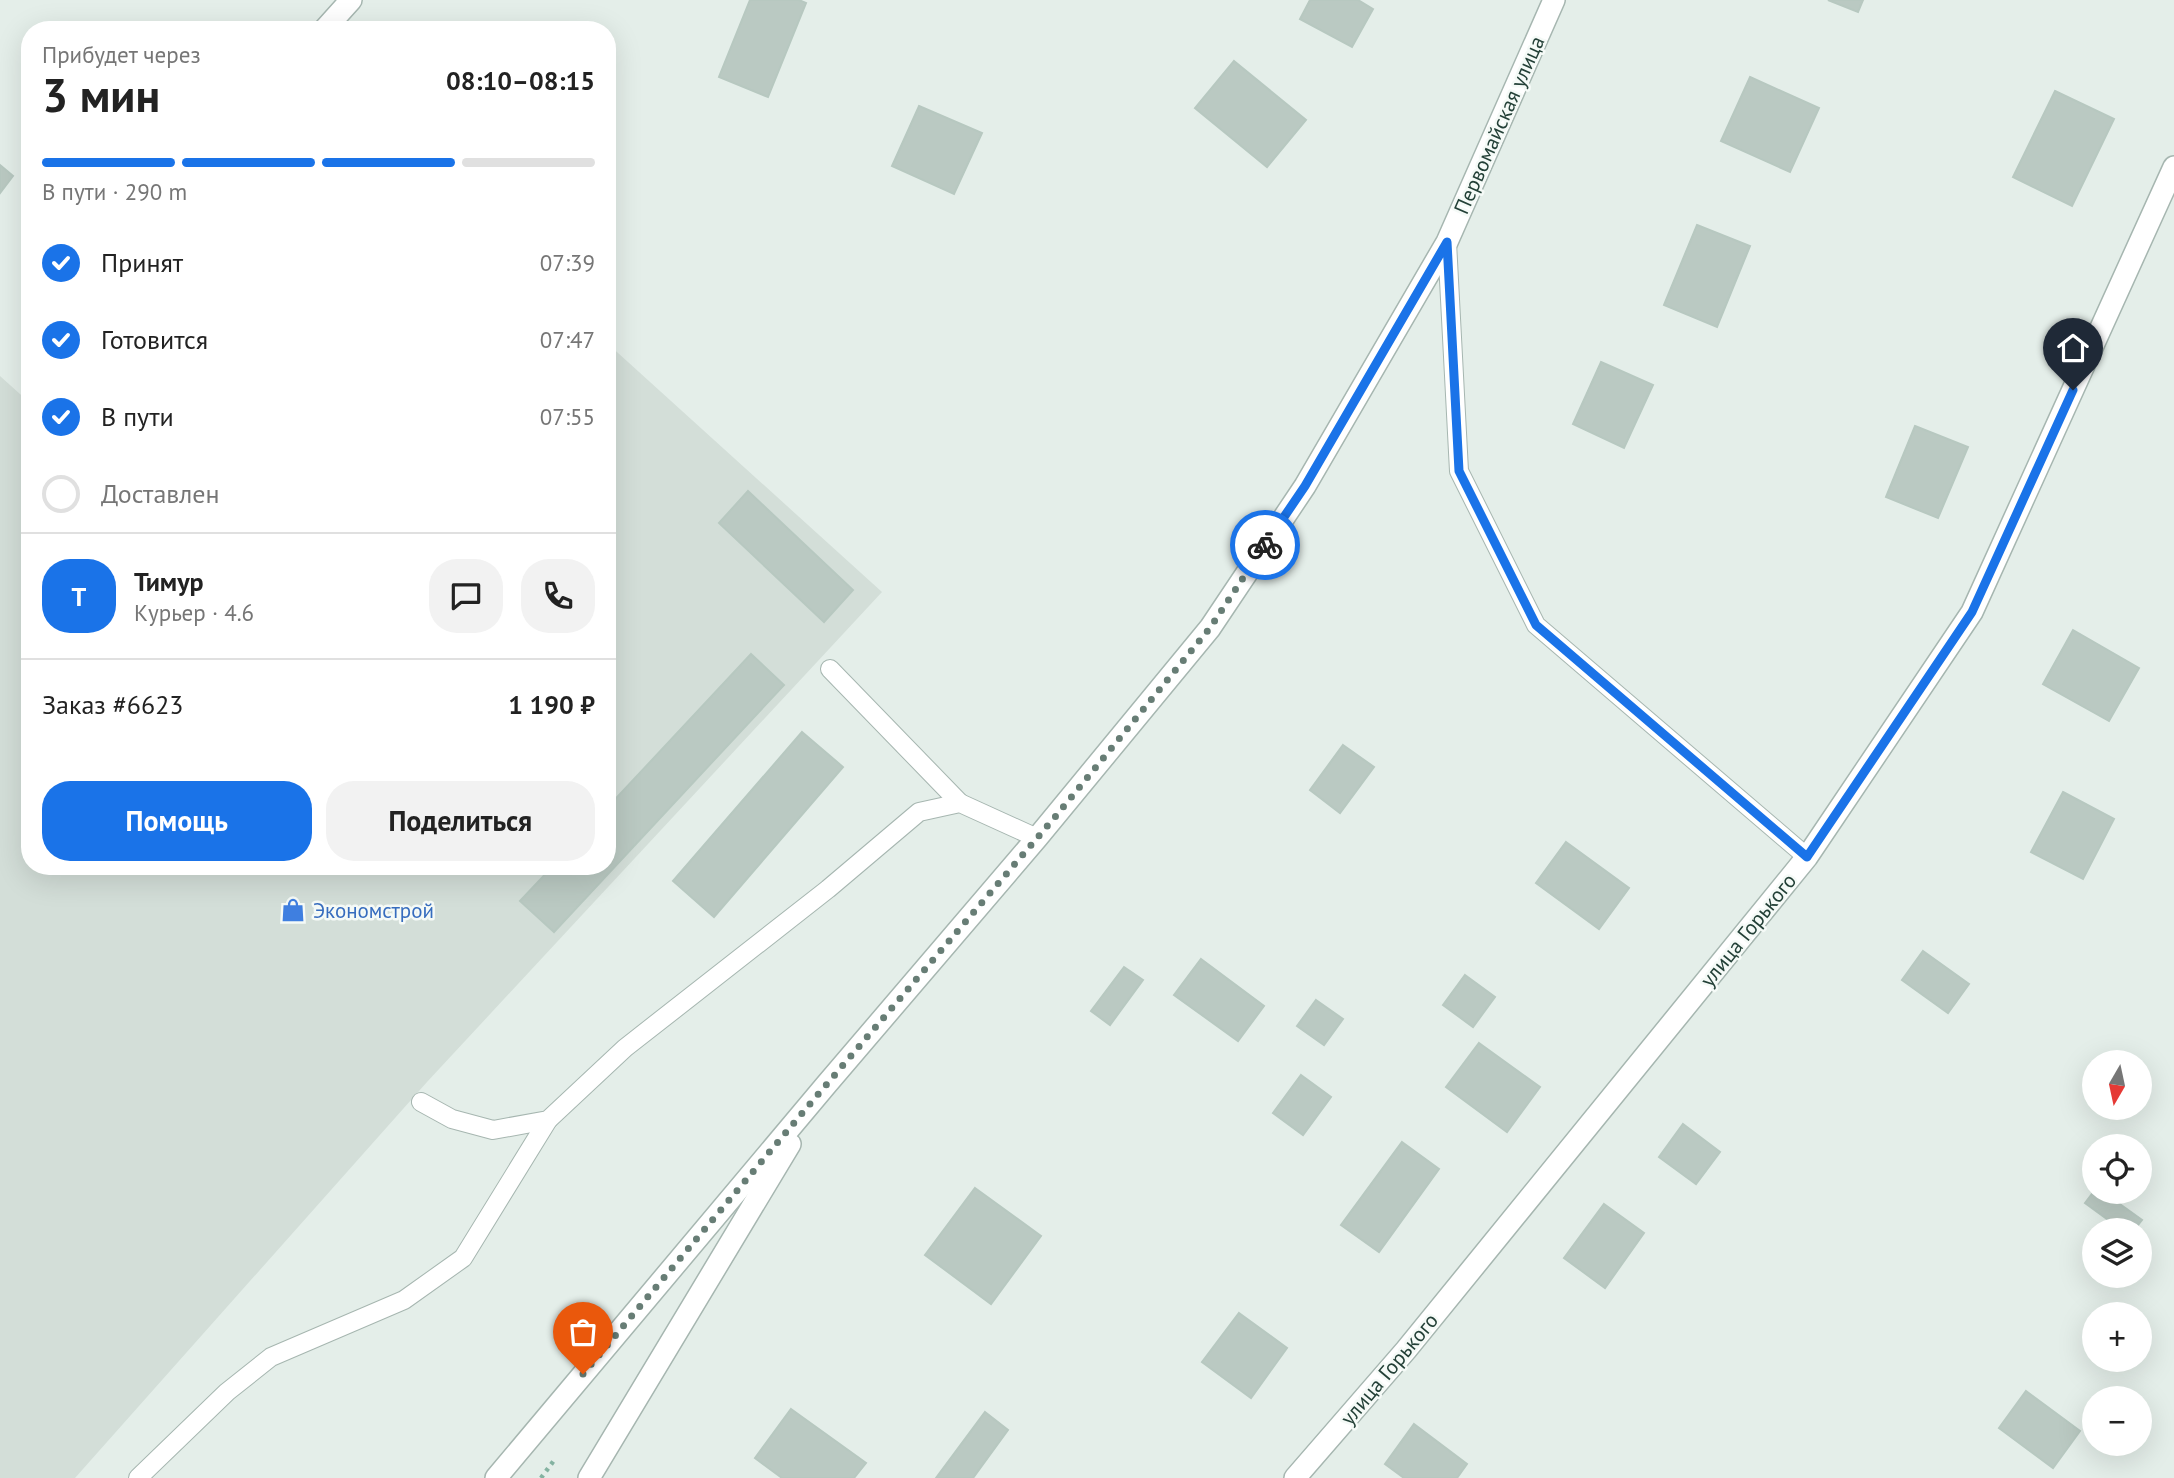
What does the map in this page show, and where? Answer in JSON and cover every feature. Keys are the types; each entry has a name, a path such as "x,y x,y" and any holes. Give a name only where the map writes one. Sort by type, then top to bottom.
{"street":[{"path":"332,21 351,0"},
{"name":"Первомайская улица","path":"496,1478 1037,838 1210,628 1305,486 1447,242 1554,0"},
{"name":"улица Горького","path":"1295,1478 1406,1350 1807,857 1972,612 2174,167"},
{"path":"589,1478 826,1085"}],"lane":[{"path":"1447,242 1459,471 1536,625 1807,857"},
{"path":"830,668 961,803 1037,838"},
{"path":"138,1478 227,1392 271,1357 404,1300 463,1258 548,1120 625,1048 828,889 919,812 961,803"},
{"path":"421,1102 452,1119 493,1130 548,1120"}],"shaded area":[{"name":"Экономстрой","path":"616,351 882,592 427,1082 75,1478 0,1478 0,376 21,395 21,875 616,875"}],"building":[{"path":"750,0 799,0 806,3 768,97 719,77"},
{"path":"1310,0 1358,0 1373,9 1352,47 1300,19"},
{"path":"1828,0 1863,0 1858,12"},
{"path":"1234,61 1306,120 1267,167 1195,108"},
{"path":"1750,77 1819,108 1790,172 1721,141"},
{"path":"2055,91 2114,119 2072,206 2013,177"},
{"path":"919,106 982,133 954,194 892,166"},
{"path":"0,165 13,176 0,193"},
{"path":"1697,225 1750,246 1717,327 1664,305"},
{"path":"1601,362 1653,385 1624,448 1573,424"},
{"path":"1915,426 1968,447 1938,518 1886,497"},
{"path":"748,491 853,590 824,622 719,523"},
{"path":"2073,630 2139,668 2109,721 2043,684"},
{"path":"751,654 784,685 616,865 616,798"},
{"path":"802,732 843,767 714,917 673,881"},
{"path":"1343,745 1374,767 1340,813 1310,790"},
{"path":"2063,792 2114,819 2083,879 2031,852"},
{"path":"1566,842 1629,888 1599,929 1536,883"},
{"path":"545,875 607,875 554,932 520,901"},
{"path":"1923,951 1969,984 1948,1013 1902,980"},
{"path":"1201,959 1264,1006 1238,1041 1174,995"},
{"path":"1124,967 1143,980 1110,1025 1091,1011"},
{"path":"1465,975 1495,997 1473,1027 1443,1005"},
{"path":"1316,1000 1343,1019 1324,1045 1297,1026"},
{"path":"1479,1043 1540,1087 1507,1132 1446,1087"},
{"path":"1301,1075 1331,1097 1303,1135 1273,1113"},
{"path":"1683,1124 1720,1152 1696,1184 1659,1157"},
{"path":"1402,1142 1439,1169 1379,1252 1341,1225"},
{"path":"975,1188 1041,1236 991,1304 925,1255"},
{"path":"1604,1204 1644,1233 1605,1288 1564,1258"},
{"path":"2086,1204 2120,1204 2139,1218 2106,1218"},
{"path":"1239,1313 1287,1348 1251,1398 1202,1362"},
{"path":"2026,1391 2080,1431 2053,1468 1999,1428"},
{"path":"791,1409 866,1463 854,1478 782,1478 755,1458"},
{"path":"985,1412 1008,1430 973,1478 936,1478"},
{"path":"1414,1424 1467,1464 1457,1478 1404,1478 1385,1464"}],"way so far":[{"path":"583,1374 1055,817 1210,628 1265,545"}],"place":[{"name":"Экономстрой","path":"293,910"}],"route":[{"path":"1265,545 1305,486 1447,242 1459,471 1536,625 1807,857 1972,612 2073,390"}]}
